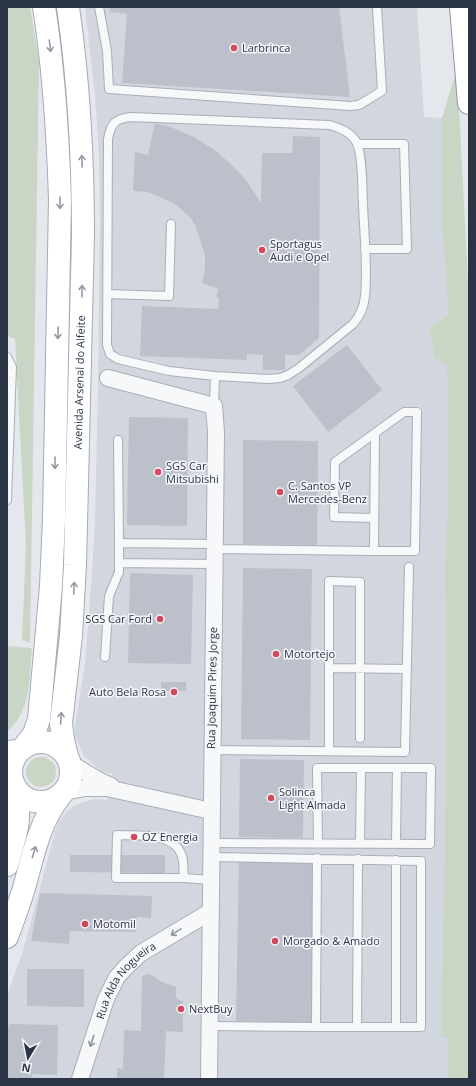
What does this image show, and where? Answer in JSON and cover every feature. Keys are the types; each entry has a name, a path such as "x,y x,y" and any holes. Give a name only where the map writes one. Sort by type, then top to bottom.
{"main road":[{"name":"Avenida Arsenal do Alfeite","path":"17,750 34,734 40,714 48,634 54,519 60,200 56,111 52,64 44,7"},
{"name":"Avenida Arsenal do Alfeite","path":"68,7 73,41 79,110 83,235 76,542 71,636 61,723 61,732 68,759"},
{"path":"461,7 469,103"},
{"path":"7,865 14,841 19,813 17,796 11,780 13,761 17,750 35,742 48,742 58,747 68,759 71,777 62,794 50,810 41,828 7,945"},
{"path":"11,780 21,794 32,800 44,802 62,794"},
{"path":"7,937 23,890"}],"street":[{"path":"108,378 214,406"},
{"name":"Rua Joaquim Pires Jorge","path":"209,1079 216,432 214,406"},
{"path":"68,759 98,780 120,790"},
{"path":"62,794 97,787 120,790 211,811"},
{"name":"Rua Alda Nogueira","path":"80,1079 106,999 117,977 141,953 210,912"}],"lane":[{"path":"99,7 107,51 109,89 350,106 359,105 382,90 377,7"},
{"path":"131,117 329,125 340,128 352,135 357,144 362,170 365,296 359,317 353,324 299,368 280,378 268,379 215,376 169,371 134,364 114,358 107,346 108,139 110,130 116,121 122,118 131,117"},
{"path":"357,144 404,144 407,249 365,249"},
{"path":"107,294 169,296 171,224"},
{"path":"7,358 12,367 7,500"},
{"path":"214,406 215,376"},
{"path":"119,543 214,552 415,551 417,412 404,412 335,462 334,517 374,518"},
{"path":"374,551 375,433"},
{"path":"105,657 109,596 119,572 118,440"},
{"path":"119,563 214,552"},
{"path":"212,750 405,752 409,567"},
{"path":"329,751 329,582 360,582 360,738"},
{"path":"329,668 406,670"},
{"path":"211,850 318,844 430,844 431,768 317,768 318,844"},
{"path":"360,844 361,768"},
{"path":"396,844 397,768"},
{"path":"184,878 182,856 177,846 169,840 156,836 116,835 116,878 184,878 211,880"},
{"path":"210,1026 421,1028 420,861 317,858 211,850"},
{"path":"316,1027 317,858"},
{"path":"357,1027 358,859"},
{"path":"396,860 396,1027"}],"shaded area":[{"path":"85,7 417,7 424,117 442,118 442,229 448,315 429,327 434,357 447,365 448,506 445,561 446,763 441,1037 448,1037 448,1079 7,1079 7,995 23,951 55,832 65,813 74,806 95,799 107,800 113,774 101,771 84,756 75,736 75,726 85,664 92,573 95,518 98,386 100,217 99,155 95,96"}],"green space":[{"path":"7,7 30,7 39,61 30,643 22,640 26,545 15,339 7,336"},
{"path":"54,7 58,7 64,48 74,204 64,610 51,733 45,732"},
{"path":"457,69 469,303 468,1079 448,1079 448,1038 441,1037 446,763 445,561 448,506 447,365 434,357 429,327 448,315 442,229 442,118"},
{"path":"7,646 32,648 28,692 25,704 15,723 7,731"},
{"path":"41,757 51,762 56,772 51,782 41,787 31,782 26,772 31,762"}],"building":[{"name":"Larbrinca","path":"110,7 339,7 350,97 122,83 127,14 110,12"},
{"name":"Sportagus Audi e Opel","path":"155,123 173,128 194,137 216,151 246,180 261,203 262,153 292,153 293,136 320,137 319,338 299,355 285,355 285,370 263,370 263,355 247,354 247,360 140,356 142,306 218,309 219,298 216,296 219,289 202,283 205,269 205,255 196,227 191,218 175,204 158,196 147,192 133,191 135,152 148,155"},
{"path":"347,345 382,390 328,432 293,386"},
{"name":"SGS Car Mitsubishi","path":"129,417 188,418 187,526 127,525"},
{"name":"C. Santos VP Mercedes-Benz","path":"243,440 318,441 317,545 243,544"},
{"name":"Motortejo","path":"243,568 312,569 310,740 241,739"},
{"name":"SGS Car Ford","path":"130,573 193,575 191,664 128,663"},
{"path":"161,682 186,682 186,691 161,691"},
{"name":"Solinca Light Almada","path":"240,759 304,760 303,838 239,837"},
{"path":"70,855 165,855 165,873 70,872"},
{"name":"Morgado & Amado","path":"239,859 313,860 311,1023 236,1021"},
{"name":"Motomil","path":"40,893 152,896 151,918 137,917 136,932 70,931 69,944 31,941"},
{"path":"27,969 84,969 84,1007 27,1006"},
{"path":"148,974 162,982 176,987 176,998 183,1002 183,1032 166,1031 164,1079 117,1079 117,1068 123,1069 124,1030 141,1031 142,976"},
{"path":"9,1024 58,1025 57,1075 32,1074 32,1079 7,1079 7,1033"}],"place":[{"name":"Larbrinca","path":"234,48"},
{"name":"Sportagus Audi e Opel","path":"262,250"},
{"name":"SGS Car Mitsubishi","path":"158,472"},
{"name":"C. Santos VP Mercedes-Benz","path":"280,492"},
{"name":"SGS Car Ford","path":"160,619"},
{"name":"Motortejo","path":"276,654"},
{"name":"Auto Bela Rosa","path":"174,692"},
{"name":"Solinca Light Almada","path":"271,798"},
{"name":"OZ Energia","path":"134,837"},
{"name":"Motomil","path":"85,924"},
{"name":"Morgado & Amado","path":"275,941"},
{"name":"NextBuy","path":"181,1009"}]}
